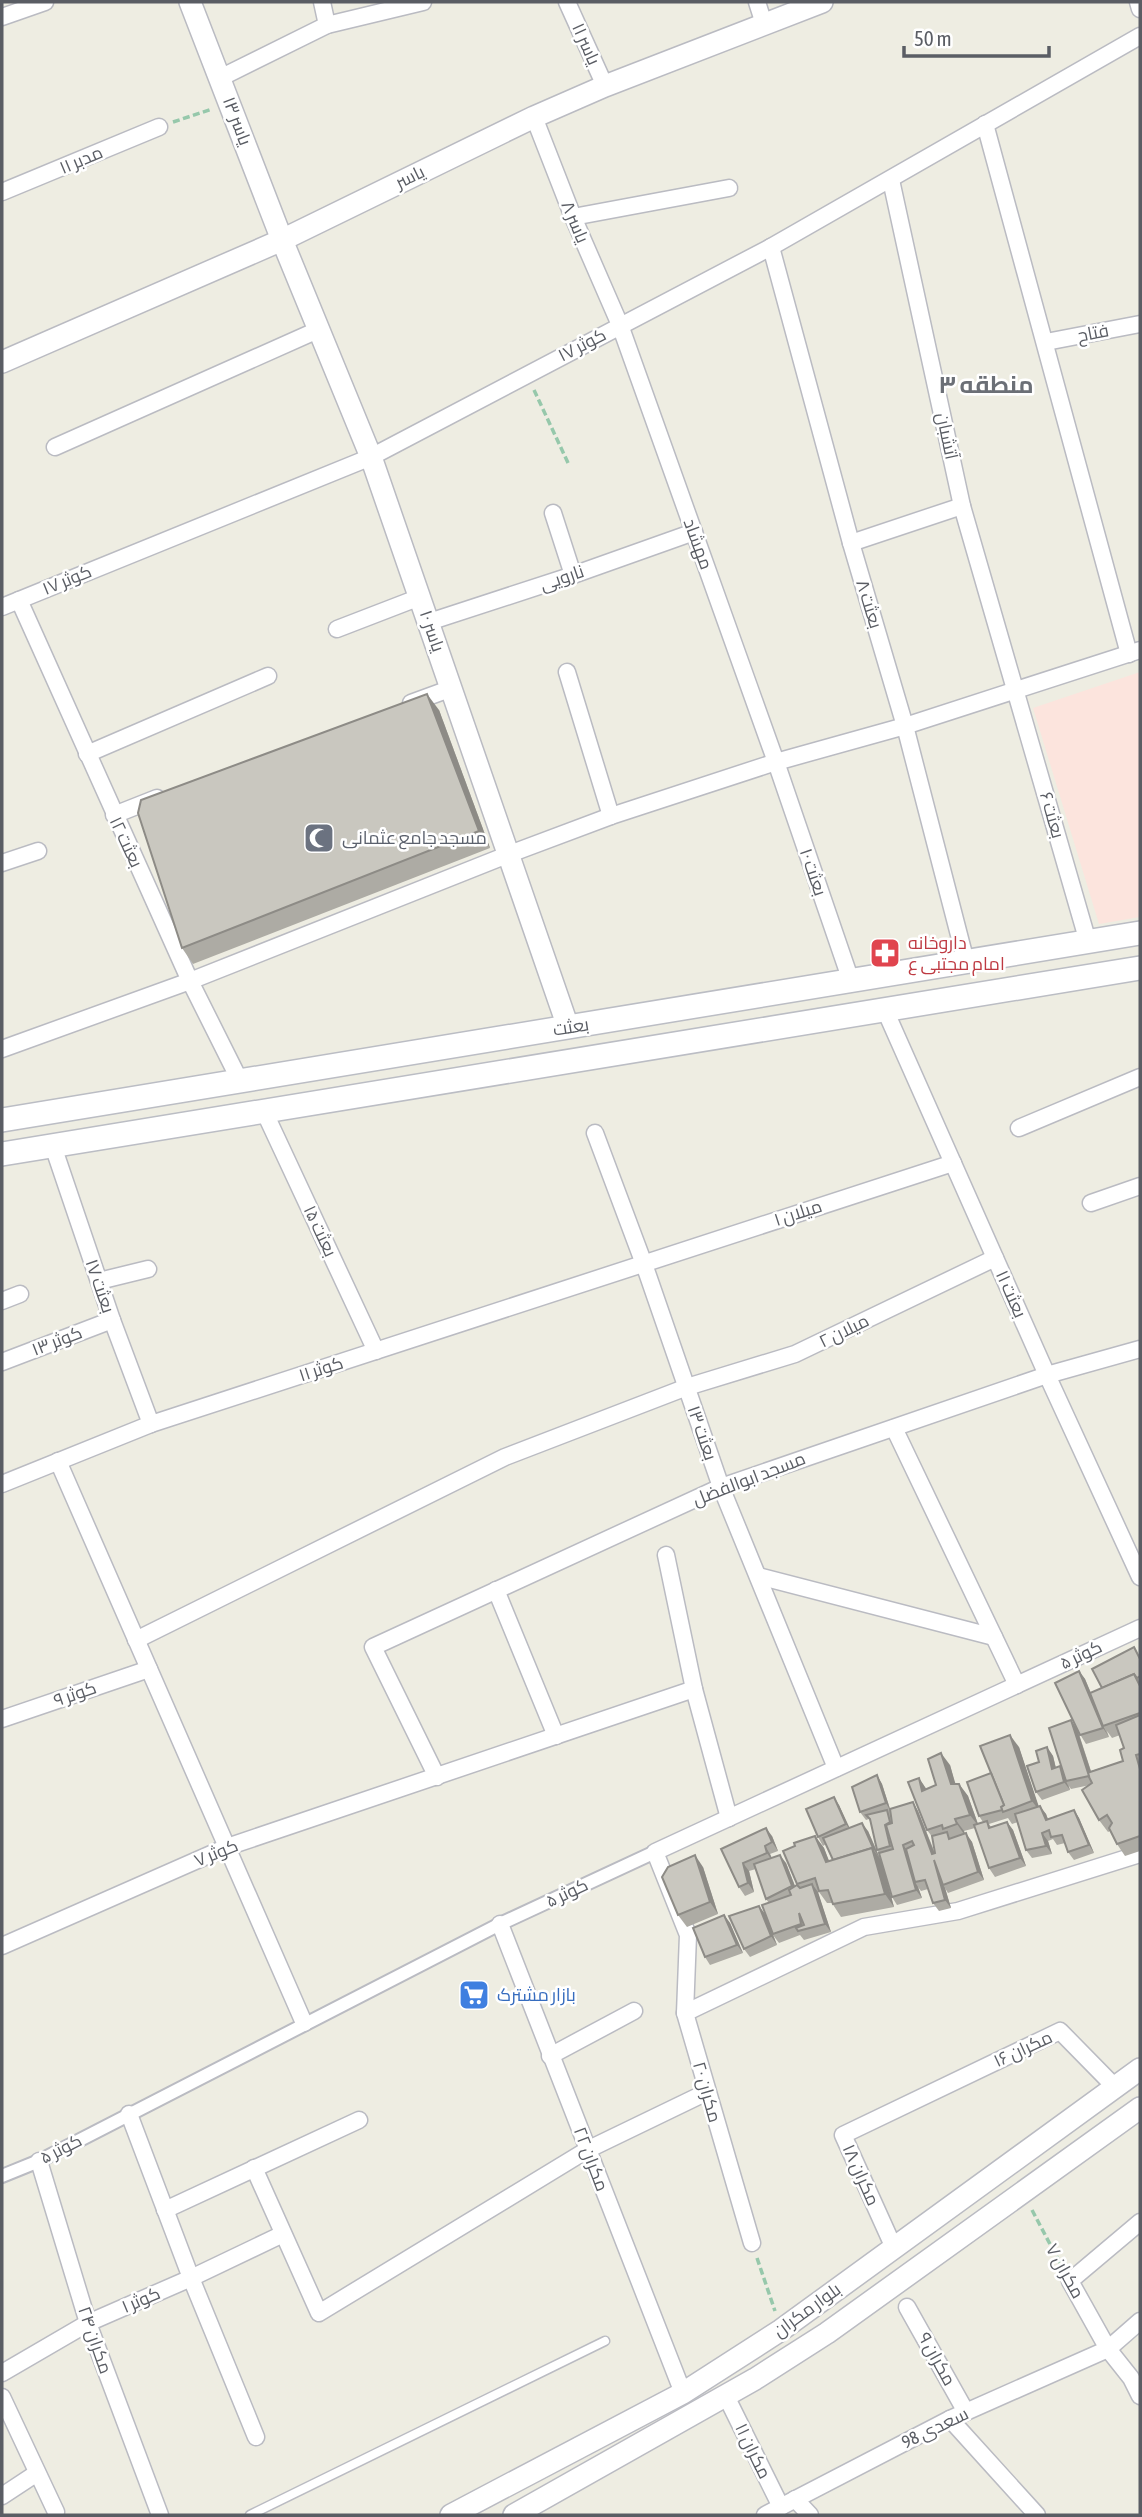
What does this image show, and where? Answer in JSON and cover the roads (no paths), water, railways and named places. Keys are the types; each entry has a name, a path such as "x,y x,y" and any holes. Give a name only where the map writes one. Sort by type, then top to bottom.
{"main road":[{"name":"بعثت","path":"2,1120 1140,933"},
{"name":"بعثت","path":"2,1154 1140,968"},
{"path":"172,1091 177,1125"}],"street":[{"path":"2,17 45,2"},
{"name":"یاسر ۱۳","path":"190,2 282,240"},
{"path":"321,2 327,25"},
{"path":"219,78 327,25 423,2"},
{"name":"یاسر ۱۱","path":"567,2 605,86"},
{"path":"757,2 764,24"},
{"name":"یاسر","path":"2,362 282,240 534,117 605,86 822,2"},
{"path":"1138,2 1140,9"},
{"name":"کوثر ۱۷","path":"2,607 371,457 771,247 1140,36"},
{"name":"یاسر ۸","path":"534,117 620,325"},
{"path":"2,1049 190,981 611,816 776,762 905,726 1016,688 1135,652 985,124"},
{"name":"مدبر ۱۱","path":"2,192 159,127"},
{"name":"آتشبان","path":"891,180 962,506 1016,688"},
{"path":"573,216 729,188"},
{"name":"یاسر ۱۰","path":"282,240 371,457 568,1027"},
{"name":"بعثت ۸","path":"771,247 851,543 905,726 965,962"},
{"name":"فتاح","path":"1046,342 1140,324"},
{"name":"مهشاد","path":"620,325 776,762"},
{"path":"55,447 320,329"},
{"path":"851,543 962,506"},
{"path":"553,513 573,575"},
{"name":"نارویی","path":"429,622 694,532"},
{"path":"337,629 420,597"},
{"name":"بعثت ۱۲","path":"19,600 190,981 240,1081"},
{"path":"567,672 611,816"},
{"path":"87,754 268,676"},
{"path":"400,708 452,688"},
{"name":"بعثت ۶","path":"1016,688 1088,942"},
{"name":"بعثت ۱۰","path":"776,762 850,981"},
{"path":"114,815 166,795"},
{"path":"2,863 38,851"},
{"name":"بعثت ۱۱","path":"885,1010 1140,1577"},
{"path":"1019,1128 1140,1077"},
{"name":"بعثت ۱۵","path":"264,1111 376,1351"},
{"name":"بعثت ۱۳","path":"595,1133 644,1264 721,1487 836,1768"},
{"name":"بعثت ۱۷","path":"53,1146 112,1320 151,1424"},
{"name":"میلان ۱","path":"644,1264 953,1163"},
{"path":"1091,1203 1140,1186"},
{"name":"میلان ۲","path":"136,1640 505,1457 687,1387 795,1354 995,1258"},
{"name":"کوثر ۱۱","path":"2,1484 151,1424 644,1264"},
{"path":"99,1280 148,1269"},
{"path":"2,1301 20,1294"},
{"name":"کوثر ۱۳","path":"2,1362 112,1320"},
{"name":"مسجد ابوالفضل","path":"438,1777 373,1647 721,1487 1047,1375 1140,1349"},
{"path":"894,1428 1017,1685"},
{"path":"58,1461 304,2023"},
{"path":"666,1555 694,1689 729,1818"},
{"path":"758,1576 994,1637"},
{"path":"496,1590 556,1736"},
{"name":"کوثر ۵","path":"2,2176 39,2161 500,1924 1140,1628"},
{"name":"کوثر ۹","path":"2,1718 149,1669"},
{"name":"کوثر ۷","path":"2,1946 227,1847 694,1689"},
{"name":"مکران ۲۰","path":"655,1852 688,1935 685,2012 752,2243"},
{"path":"685,2012 864,1927 958,1911 1140,1854"},
{"name":"مکران ۲۲","path":"500,1924 683,2393"},
{"path":"550,2056 634,2011"},
{"name":"مکران ۱۶","path":"952,2083 1060,2031 1116,2088"},
{"name":"بلوار مکران","path":"451,2515 683,2393 781,2330 1140,2069"},
{"name":"مکران ۱۸","path":"894,2248 843,2135 952,2083"},
{"path":"254,2168 319,2313 587,2150 707,2092"},
{"name":"بلوار مکران","path":"514,2515 726,2396 827,2333 1140,2108"},
{"path":"129,2114 191,2278 256,2437"},
{"path":"165,2210 359,2120"},
{"name":"مکران ۲۴","path":"39,2161 88,2323 160,2515"},
{"name":"مکران ۷","path":"1140,2222 1070,2281 1108,2349 1135,2379 1140,2396"},
{"name":"کوثر ۱","path":"2,2373 88,2323 283,2234"},
{"name":"مکران ۹","path":"907,2307 966,2412"},
{"name":"سعدی 98","path":"765,2515 950,2419 1108,2349 1140,2321"},
{"name":"مکران ۱۱","path":"726,2396 788,2503 810,2515"},
{"path":"2,2397 56,2512"},
{"path":"950,2419 1037,2515"},
{"path":"2,2496 37,2473"}],"lane":[{"path":"250,2515 605,2341"}],"place":[{"name":"مسجد جامع عثمانی","path":"319,838"},
{"name":"داروخانه امام مجتبی ع","path":"885,953"},
{"name":"بازار مشترک","path":"474,1995"}],"district":[{"name":"منطقه ۳","path":"986,385"}]}
